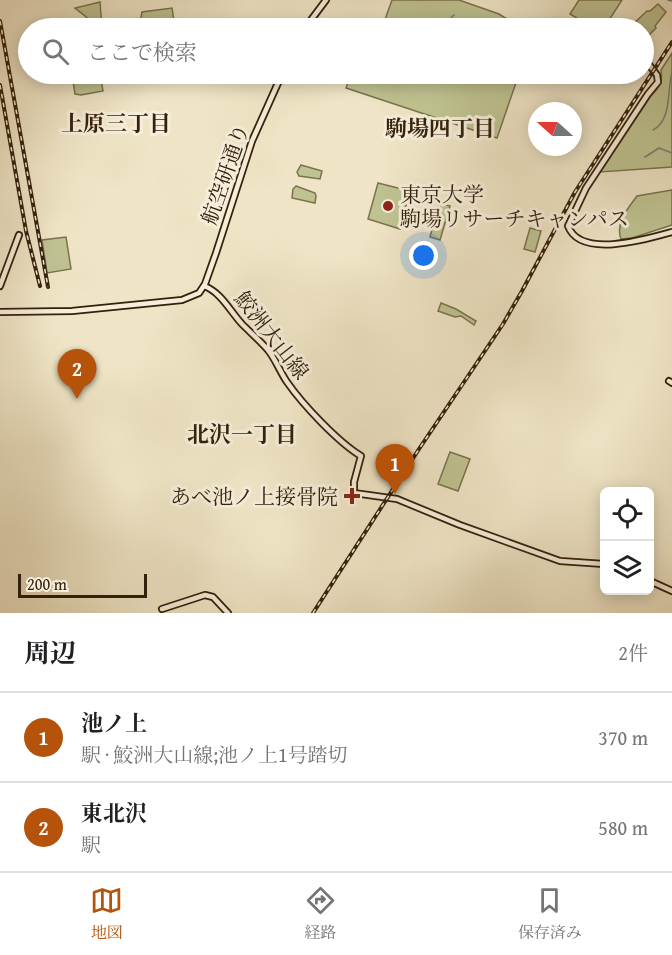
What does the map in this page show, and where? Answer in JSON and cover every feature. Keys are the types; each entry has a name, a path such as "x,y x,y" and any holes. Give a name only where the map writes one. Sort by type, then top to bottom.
{"main road":[{"path":"312,18 326,0"},
{"path":"654,71 658,82 586,188 568,226 571,232 591,244 634,242 672,232"},
{"name":"航空研通り","path":"204,286 252,141 278,84"},
{"path":"0,286 19,235"},
{"name":"鮫洲大山線","path":"0,312 72,311 176,301 196,295 204,286 222,299 238,320 268,350 286,381 313,412 344,443 361,456 354,482 354,493 397,499 460,525 560,561 600,564"},
{"path":"654,583 672,591"},
{"path":"162,609 206,595 213,597 228,613"}],"green space":[{"path":"392,0 459,0 505,18 386,18"},
{"path":"579,0 622,0 610,18 577,18 570,14"},
{"path":"100,2 101,18 88,18 75,8"},
{"path":"658,4 666,12 654,30 654,18 640,18"},
{"path":"172,8 174,18 141,18 142,12"},
{"path":"672,53 672,167 600,172 658,88 661,82 661,70"},
{"path":"74,84 102,84 103,91 75,94"},
{"path":"347,84 516,84 497,138 346,88"},
{"path":"301,165 322,171 320,179 299,176 297,172"},
{"path":"378,183 410,191 400,229 368,219"},
{"path":"296,186 315,193 315,203 292,198 293,189"},
{"path":"672,190 672,225 632,238 621,239 621,222 637,196"},
{"path":"439,203 450,206 440,240 430,237"},
{"path":"530,228 541,231 535,252 524,249"},
{"path":"66,237 71,269 47,273 42,240"},
{"path":"441,303 476,321 474,325 461,316 455,317 438,311"},
{"path":"450,452 470,459 458,491 438,484"}],"waterway":[{"path":"668,0 672,1"},
{"path":"451,18 454,15"},
{"path":"653,130 659,125 666,112 672,72"},
{"path":"645,157 659,148 672,153"}],"railway":[{"path":"0,21 48,287"},
{"path":"654,70 672,42"},
{"path":"313,613 503,324 575,192 645,84"},
{"path":"0,85 26,231 40,286"}],"place":[{"name":"東京大学 駒場リサーチキャンパス","path":"388,206"},
{"name":"東北沢","path":"77,399"},
{"name":"池ノ上","path":"395,494"},
{"name":"あべ池ノ上接骨院","path":"352,496"}],"district":[{"name":"上原三丁目","path":"116,123"},
{"name":"駒場四丁目","path":"440,128"},
{"name":"北沢一丁目","path":"242,434"}]}
